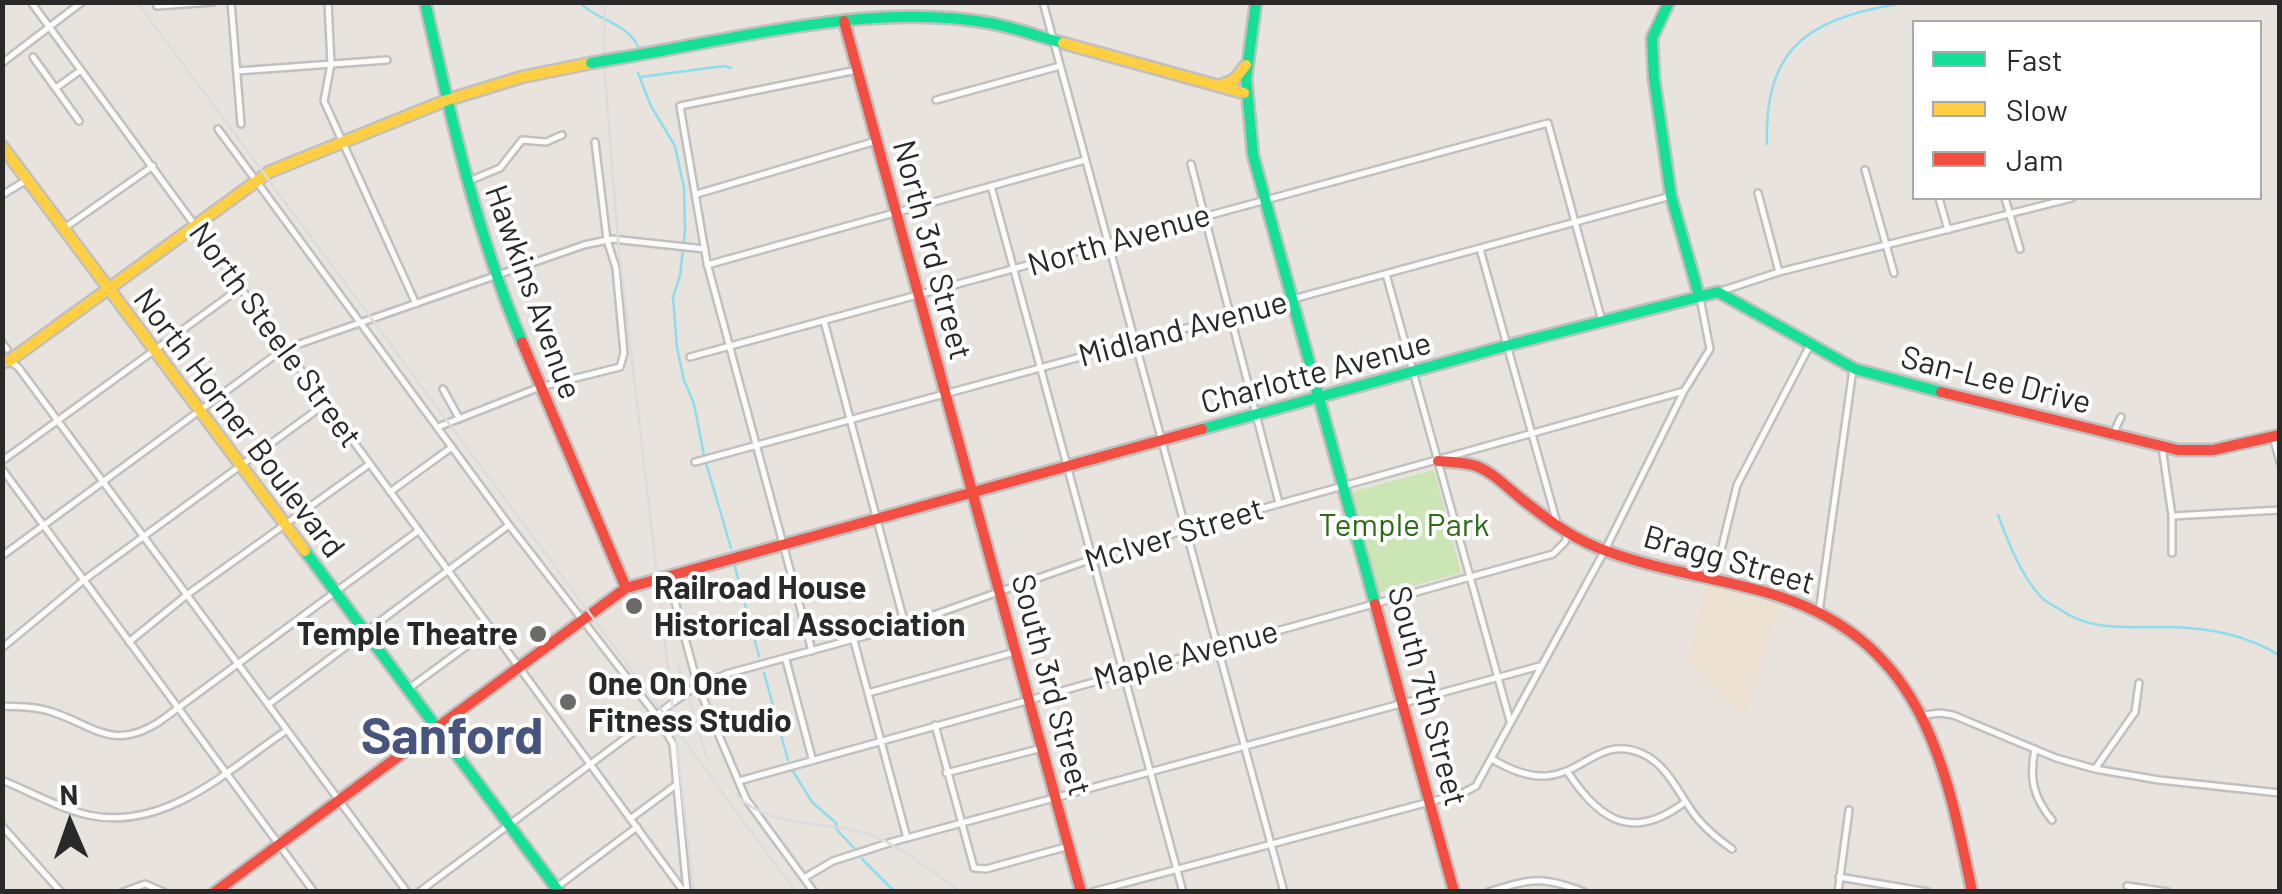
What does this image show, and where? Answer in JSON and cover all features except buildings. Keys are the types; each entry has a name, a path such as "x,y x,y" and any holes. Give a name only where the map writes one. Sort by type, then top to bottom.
{"street":[{"name":"North Steele Street","path":"30,2 685,892"},
{"path":"2,63 82,2"},
{"path":"156,4 213,2"},
{"path":"231,2 242,124"},
{"path":"328,2 332,64 324,101 416,304"},
{"name":"Hawkins Avenue","path":"425,2 466,182 495,277 626,588"},
{"path":"1043,2 1284,892"},
{"name":"South 7th Street","path":"1256,2 1244,93 1250,138 1454,892"},
{"path":"1092,892 1430,802 1471,790 1481,780 1605,550 1684,391 1710,349 1672,196 1652,48 1656,28 1669,2"},
{"path":"407,892 18,366 5,356 109,291 255,180 447,100 522,78 844,21 901,16 989,22 1244,93"},
{"name":"North 3rd Street","path":"844,21 972,492"},
{"path":"34,57 79,120"},
{"path":"237,71 387,60"},
{"path":"1218,86 1234,80 1246,65"},
{"path":"936,100 1060,66"},
{"path":"56,88 81,70"},
{"path":"812,652 708,265 680,106 858,70"},
{"name":"North Avenue","path":"690,357 1548,123 1576,222"},
{"path":"218,129 509,525 656,715 673,744 685,892"},
{"path":"466,182 500,168 522,140 546,142 562,135"},
{"path":"697,194 877,141"},
{"path":"438,427 540,386 620,366 624,353 616,268 607,240 595,142"},
{"name":"North Horner Boulevard","path":"2,146 557,890"},
{"path":"708,265 1086,160"},
{"path":"1191,164 1279,504"},
{"path":"64,229 152,166"},
{"path":"1864,170 1894,273"},
{"path":"2,195 27,180"},
{"path":"991,186 1183,892"},
{"path":"1758,193 1779,272"},
{"name":"Midland Avenue","path":"695,462 1672,196"},
{"path":"1939,200 1948,230"},
{"path":"2006,200 2020,249"},
{"name":"Charlotte Avenue","path":"215,892 626,588 1718,292 1779,272 2064,200"},
{"path":"1576,222 1602,321"},
{"path":"2,556 285,350 607,240 705,249"},
{"path":"1480,248 1563,529"},
{"path":"1386,274 1511,724"},
{"path":"2,461 240,288"},
{"name":"San-Lee Drive","path":"1718,292 1853,369 2162,446 2202,451 2276,436"},
{"path":"824,321 906,626"},
{"path":"1714,579 1738,484 1809,347"},
{"path":"1820,612 1853,369"},
{"path":"443,389 459,418"},
{"name":"McIver Street","path":"419,892 656,715 698,686 726,674 906,626 1185,530 1684,391"},
{"path":"2,648 84,580 325,404"},
{"path":"2114,434 2122,416"},
{"path":"2276,436 2280,462"},
{"path":"2162,446 2172,516 2172,553"},
{"path":"390,492 452,447"},
{"name":"Bragg Street","path":"1438,461 1481,468 1563,529 1605,550 1787,599 1820,612 1852,632 1890,666 1924,715 1940,757 1972,892"},
{"path":"129,642 188,594 369,464"},
{"path":"2,469 314,892"},
{"name":"South 3rd Street","path":"972,492 1081,892"},
{"path":"2172,516 2280,510"},
{"path":"269,704 509,525"},
{"name":"Maple Avenue","path":"740,782 812,758 1553,554 1565,542 1563,529"},
{"path":"2,706 42,708 96,732 125,737 147,729 418,531"},
{"path":"668,574 698,686 740,782 757,818 814,892"},
{"path":"408,689 490,628"},
{"path":"854,641 907,838"},
{"path":"868,694 1016,652"},
{"path":"786,659 812,758"},
{"path":"804,878 844,857 907,838 1542,666"},
{"path":"2096,769 2136,712 2139,683"},
{"path":"1924,715 1953,716 2096,769 2159,780 2280,792"},
{"path":"934,724 970,862 977,869 1069,846"},
{"path":"2,780 75,811 129,818 156,813 184,800 288,730"},
{"path":"946,774 1042,748"},
{"path":"2035,749 2031,780 2034,794 2052,820"},
{"path":"1492,759 1533,778 1569,773 1596,755 1633,750 1662,767 1708,830 1732,849"},
{"path":"1569,773 1593,806 1624,822 1659,819 1685,802"},
{"path":"630,819 677,784"},
{"path":"1838,892 1849,810"},
{"path":"2,826 61,892"},
{"path":"557,890 637,827"},
{"path":"1840,878 1928,892"},
{"path":"1488,892 1539,879 1554,880 1584,892"},
{"path":"123,892 145,884 164,892"},
{"path":"2127,886 2168,892"}],"shaded area":[{"path":"1707,583 1780,605 1746,715 1687,661"}],"green space":[{"name":"Temple Park","path":"1434,470 1461,573 1378,592 1351,492"}],"waterway":[{"path":"579,2 627,33 639,48"},
{"path":"1767,144 1768,108 1775,80 1786,57 1802,39 1848,16 1910,2"},
{"path":"640,77 731,68"},
{"path":"638,73 651,106 675,146 684,188 685,231 680,276 673,297 677,348 704,455"},
{"path":"706,463 731,548"},
{"path":"1998,515 2033,587 2044,600 2072,617 2112,627 2213,631 2241,637 2280,656"},
{"path":"735,567 759,656"},
{"path":"764,673 788,760"},
{"path":"791,768 812,802 836,823 837,830 855,849"},
{"path":"862,859 895,892"}],"railway":[{"path":"137,2 796,892"},
{"path":"605,2 604,64 618,240 694,892"},
{"path":"678,665 708,761"},
{"path":"736,795 750,806 782,819 881,839 961,892"}],"traffic: fast":[{"path":"425,2 478,217 522,342"},
{"path":"1256,2 1246,78 1253,155 1375,604"},
{"path":"1669,2 1652,38 1654,79 1671,196 1699,296"},
{"path":"620,58 804,26 898,17 989,23 1063,43"},
{"path":"591,63 620,58"},
{"path":"1202,429 1718,292 1855,369 1941,392"},
{"path":"305,551 559,892"}],"traffic: slow":[{"path":"1063,43 1244,93"},
{"path":"2,359 9,361 269,172 447,100 522,77 591,63"},
{"path":"1219,86 1234,80 1246,65"},
{"path":"2,146 305,551"}],"traffic: jam":[{"path":"844,21 1081,892"},
{"path":"215,892 626,588 522,342"},
{"path":"1941,392 2178,450 2213,450 2280,435"},
{"path":"626,588 1202,429"},
{"path":"1438,461 1482,469 1556,525 1596,547 1658,567 1765,592 1817,612 1858,638 1891,670 1916,706 1935,748 1950,793 1972,892"},
{"path":"1375,604 1454,892"}],"place":[{"name":"Railroad House Historical Association","path":"634,606"},
{"name":"Temple Theatre","path":"538,634"},
{"name":"One On One Fitness Studio","path":"568,702"}],"district":[{"name":"Sanford","path":"452,737"}]}
